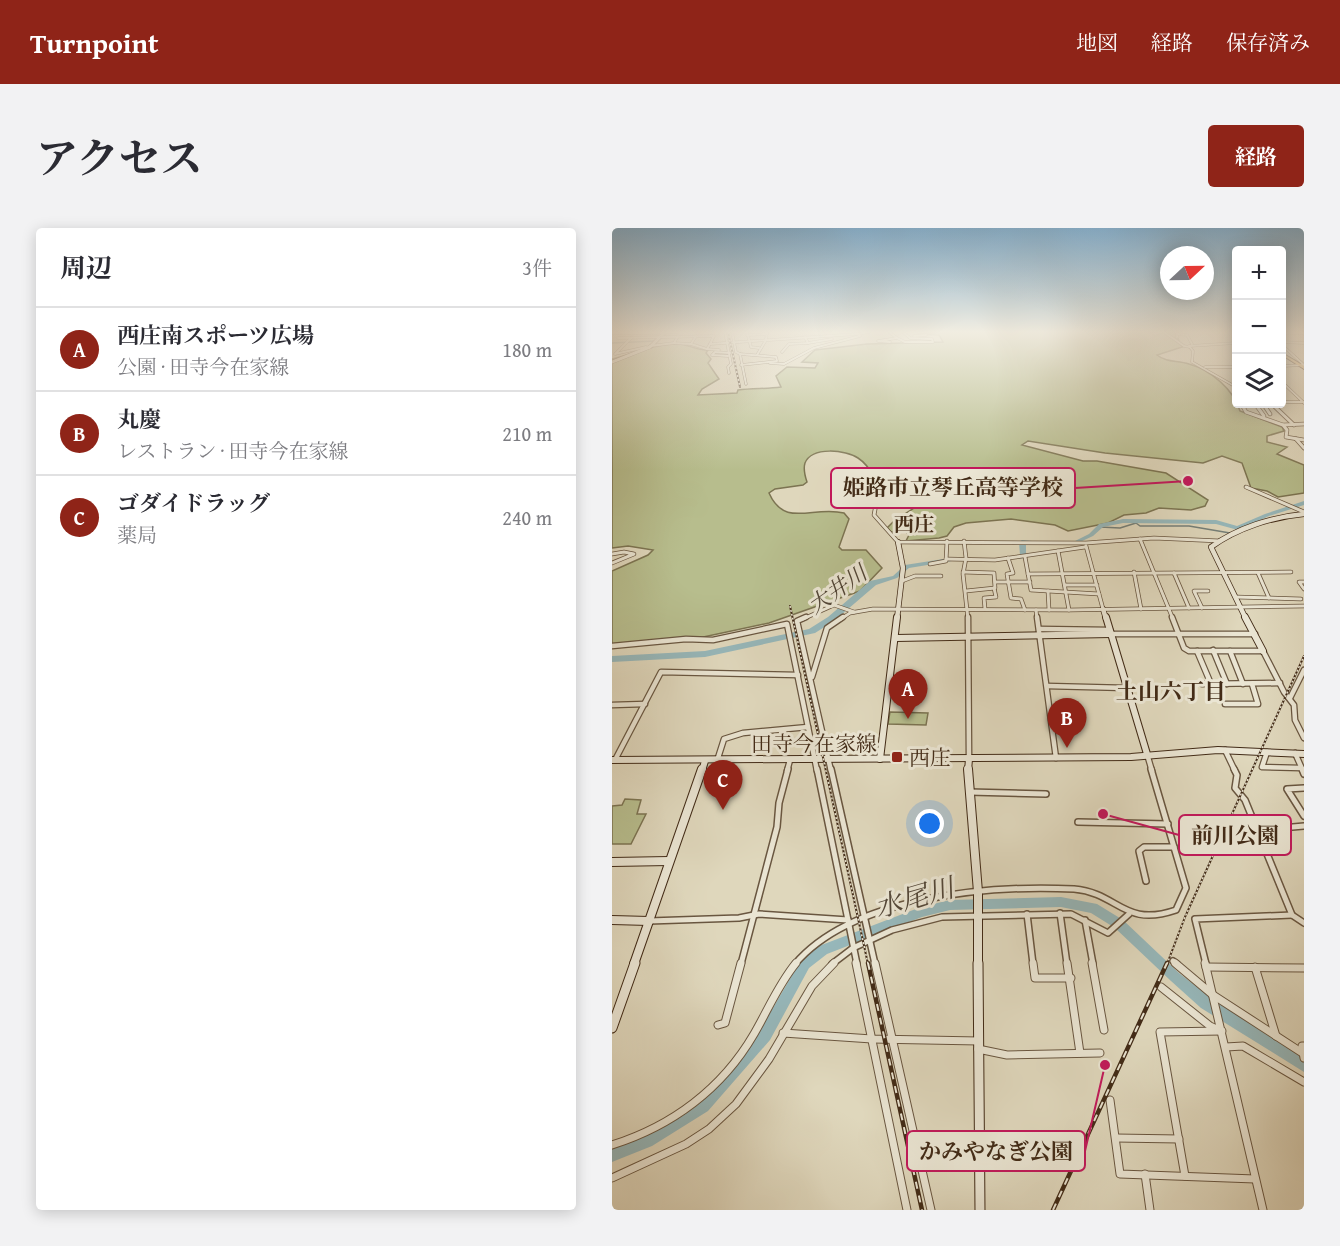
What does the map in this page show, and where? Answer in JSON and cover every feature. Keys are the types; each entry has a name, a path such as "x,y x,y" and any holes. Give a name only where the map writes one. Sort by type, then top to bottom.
{"street":[{"path":"744,378 746,384"},
{"path":"1286,387 1303,402"},
{"path":"1286,402 1303,402"},
{"path":"1244,408 1246,412 1269,419"},
{"path":"1258,408 1263,416 1283,425 1287,430 1286,437 1304,440"},
{"path":"1266,408 1270,414"},
{"path":"1276,408 1294,424"},
{"path":"1283,425 1304,424"},
{"path":"1296,439 1304,448"},
{"path":"1246,487 1304,513"},
{"path":"877,499 874,515 898,542 902,558 896,638 880,759"},
{"path":"1304,513 1286,515 1272,520 1220,541 1211,547 1211,551 1290,699 1304,738"},
{"path":"930,564 946,559 1026,557 1086,545 1140,538 1220,541"},
{"path":"1140,538 1184,648 1190,651 1263,651"},
{"path":"946,559 947,541"},
{"path":"898,542 964,541 1086,545"},
{"path":"964,541 966,558 963,572 969,637 969,792 978,892 980,1210"},
{"path":"612,1145 645,1134 664,1124 709,1090 740,1058 756,1033 774,993 790,969 819,941 848,923 909,901 937,895 978,892 1076,889 1096,894 1129,914 1158,917 1176,910 1186,888 1086,545"},
{"path":"1058,551 1069,610"},
{"path":"612,554 624,552 634,554 612,562"},
{"path":"1026,557 1031,590 1099,594"},
{"path":"963,572 994,573 995,576 1007,576 1013,573 1008,558"},
{"path":"1134,572 1141,609"},
{"path":"1174,573 1189,608"},
{"path":"1258,573 1269,598"},
{"path":"1028,574 1291,573"},
{"path":"902,581 915,576 941,576"},
{"path":"995,576 996,594"},
{"path":"1007,576 1011,598 1023,601 1025,610"},
{"path":"995,582 1030,582"},
{"path":"1304,582 1299,582 1304,589"},
{"path":"1065,585 1097,585"},
{"path":"966,591 994,588"},
{"path":"1048,591 1049,610"},
{"path":"1202,608 1194,591 1208,591"},
{"path":"985,609 984,598 1011,593"},
{"path":"1236,597 1301,599"},
{"path":"612,646 686,639 713,640 787,624 787,626 798,624 798,621 816,614 829,605 839,605 839,607 854,612 899,608 1069,610 1304,606"},
{"path":"1036,610 1056,758"},
{"path":"812,679 827,628 854,612"},
{"path":"798,624 932,1210"},
{"path":"787,626 907,1210"},
{"path":"1040,629 1255,634"},
{"path":"896,638 1041,637 1110,632"},
{"path":"1213,650 1227,684"},
{"path":"1197,651 1211,684"},
{"path":"1230,651 1243,684"},
{"path":"1290,699 1304,670"},
{"path":"613,762 661,672 798,675"},
{"path":"1202,684 1280,683"},
{"path":"1225,704 1258,704 1252,684"},
{"path":"1047,686 1127,688"},
{"path":"612,705 645,704"},
{"path":"717,761 724,739 743,734 808,727"},
{"path":"1225,750 1237,775 1235,788 1245,800 1259,830 1274,875 1292,915 1304,923"},
{"name":"田寺今在家線","path":"613,762 1131,757 1147,754 1225,750 1304,754"},
{"path":"1267,752 1262,767 1301,768"},
{"path":"1296,753 1304,774"},
{"path":"718,1025 725,1023 777,827 779,803 790,760"},
{"path":"612,1028 705,761"},
{"path":"1304,788 1287,789 1304,816"},
{"path":"969,792 1046,794"},
{"path":"1078,822 1168,824"},
{"path":"1259,830 1304,826"},
{"path":"1146,881 1139,851 1144,847 1174,847"},
{"path":"612,862 669,861"},
{"path":"1060,913 1080,1053"},
{"path":"1027,914 1035,978 1071,978"},
{"path":"612,1178 671,1152 709,1129 750,1087 802,1000 822,974 854,948 891,930 942,917 1071,914 1108,933 1129,914"},
{"path":"612,920 649,921 759,915 848,923"},
{"path":"1263,1210 1194,919 1292,915"},
{"path":"1085,920 1104,1030"},
{"path":"1173,962 1213,995 1304,1053"},
{"path":"1206,967 1304,968"},
{"path":"1255,967 1276,1036"},
{"path":"1161,987 1210,1026 1222,1031"},
{"path":"1185,1176 1160,1032 1222,1031"},
{"path":"783,1033 979,1045 1007,1055 1100,1053"},
{"path":"1226,1047 1243,1046 1304,1082"},
{"path":"1110,1100 1120,1174 1255,1179"},
{"path":"1116,1138 1179,1139"},
{"path":"1145,1174 1150,1210"}],"green space":[{"path":"612,378 718,378 702,389 698,395 737,393 738,390 781,387 777,378 1215,378 1232,395 1232,408 1239,408 1240,411 1282,427 1284,431 1267,436 1267,442 1287,447 1277,454 1304,465 1304,493 1278,497 1267,491 1251,488 1242,463 1222,456 1203,463 1105,453 1028,441 1022,445 1083,461 1097,461 1166,473 1208,500 1205,506 1191,510 1159,508 1146,513 1124,515 1108,523 1068,531 1055,525 1011,519 966,523 954,527 947,536 906,541 909,535 906,532 891,532 887,528 914,508 915,502 894,499 885,503 879,502 877,484 862,461 846,453 822,452 815,454 805,463 807,482 803,485 775,489 769,493 776,504 792,513 833,511 844,513 849,519 839,547 842,550 866,550 882,568 860,591 769,623 694,639 612,647 612,571 648,555 653,550 628,546 612,548"},
{"path":"890,712 928,713 926,725 888,724"},
{"path":"625,799 641,800 637,814 646,814 631,844 612,844 612,806 622,805"}],"water":[{"path":"864,491 872,500 836,507 831,501 834,497"}],"waterway":[{"name":"大井川","path":"1078,541 1091,535 1101,525 1123,521 1216,522 1238,528 1267,515 1304,503"},
{"path":"1100,527 1120,528 1136,523 1140,526 1189,526 1230,533"},
{"name":"大井川","path":"1015,558 1024,557 1022,542 1032,543"},
{"name":"大井川","path":"612,659 705,654 812,631 831,619 873,583 895,577 907,566 956,559"},
{"name":"水尾川","path":"612,1155 647,1141 703,1106 765,1035 805,964 823,950 921,912 950,905 1061,902 1093,908 1119,924 1206,1003 1304,1065"}],"railway":[{"path":"738,378 740,387"},
{"path":"790,606 868,964"},
{"path":"1167,964 1185,917 1304,656"},
{"path":"868,963 922,1210"},
{"path":"1053,1210 1167,963"}],"place":[{"name":"姫路市立琴丘高等学校","path":"1188,481"},
{"name":"西庄南スポーツ広場","path":"908,719"},
{"name":"丸慶","path":"1067,748"},
{"name":"西庄","path":"897,757"},
{"name":"ゴダイドラッグ","path":"723,810"},
{"name":"前川公園","path":"1103,814"},
{"name":"かみやなぎ公園","path":"1105,1065"}],"district":[{"name":"西庄","path":"914,523"},
{"name":"土山六丁目","path":"1171,691"}]}
